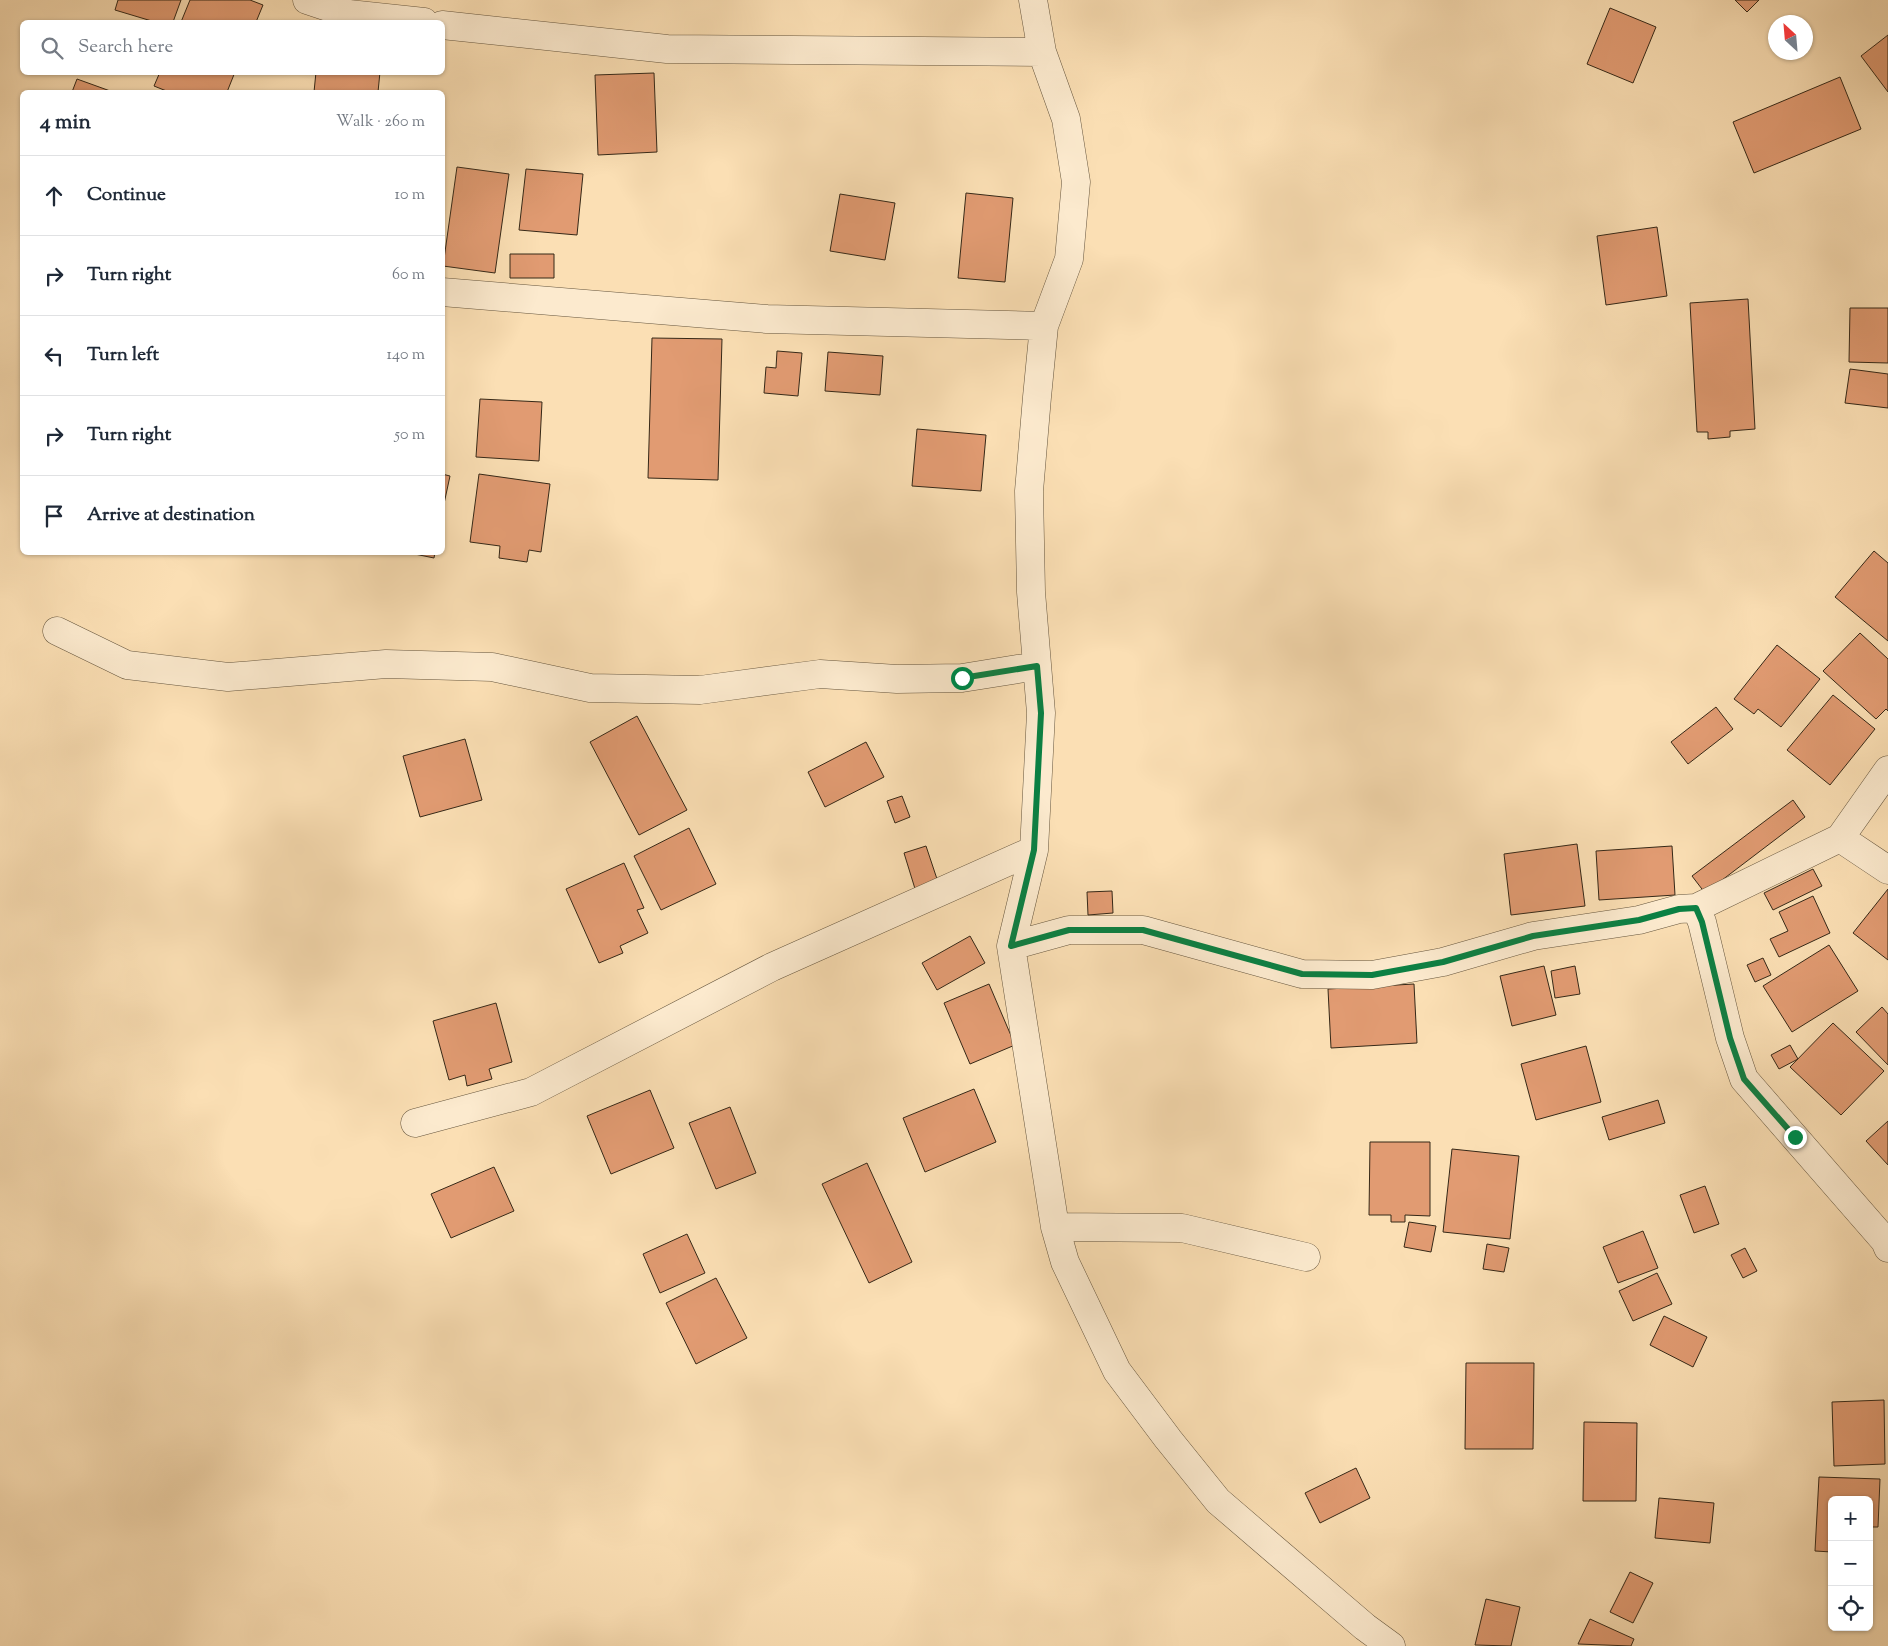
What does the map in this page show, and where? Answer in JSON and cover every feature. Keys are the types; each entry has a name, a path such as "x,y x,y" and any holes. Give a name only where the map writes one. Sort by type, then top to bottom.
{"street":[{"path":"307,0 350,14 406,20"},
{"path":"1033,0 1042,52 1066,119 1076,182 1069,259 1044,326 1029,491 1031,592 1041,713 1034,850 1011,946 1055,1227 1065,1262 1117,1371 1168,1439 1218,1501 1358,1621 1391,1646"},
{"path":"445,25 668,50 1042,52"},
{"path":"445,292 767,319 1044,326"},
{"path":"57,631 127,665 228,677 386,664 492,667 590,688 700,690 820,674 896,679 962,678 1037,666"},
{"path":"1011,946 1069,930 1143,930 1302,974 1372,975 1443,962 1533,936 1639,920 1679,909 1696,908 1840,838 1888,770"},
{"path":"1840,838 1888,870"},
{"path":"415,1123 531,1092 772,967 1034,850"},
{"path":"1696,908 1702,922 1730,1038 1744,1079 1885,1241 1888,1248"},
{"path":"1055,1227 1182,1228 1306,1257"}],"building":[{"path":"118,0 181,0 174,20 148,20 115,10"},
{"path":"190,0 250,0 263,5 257,20 182,20"},
{"path":"1735,0 1759,0 1747,12"},
{"path":"1610,8 1656,27 1633,83 1587,64"},
{"path":"1888,35 1888,92 1861,56"},
{"path":"654,73 657,152 598,155 595,75"},
{"path":"159,75 234,75 228,90 164,90 154,86"},
{"path":"316,75 380,75 378,90 314,90"},
{"path":"1840,77 1861,129 1754,173 1733,122"},
{"path":"77,79 107,90 73,90"},
{"path":"457,167 509,174 495,273 445,266 445,252"},
{"path":"526,169 583,174 577,235 519,230"},
{"path":"966,193 1013,198 1005,282 958,278"},
{"path":"840,194 895,203 885,260 830,251"},
{"path":"1657,227 1667,296 1606,305 1597,236"},
{"path":"510,254 554,254 554,278 510,278"},
{"path":"1748,299 1755,429 1730,431 1730,437 1708,439 1708,432 1697,432 1690,303"},
{"path":"1850,308 1888,308 1888,363 1849,362"},
{"path":"652,338 722,339 718,480 648,478"},
{"path":"777,351 802,353 798,396 764,393 766,367 776,368"},
{"path":"828,352 883,356 880,395 825,391"},
{"path":"1850,369 1888,374 1888,408 1845,403"},
{"path":"480,399 542,402 539,461 476,457"},
{"path":"917,429 986,435 981,491 912,486"},
{"path":"479,474 550,484 541,552 529,550 527,562 499,558 500,546 470,542"},
{"path":"445,475 450,476 445,499"},
{"path":"1874,551 1888,563 1888,641 1835,597"},
{"path":"420,555 434,555 434,558"},
{"path":"1860,633 1888,659 1888,711 1886,709 1876,719 1823,671"},
{"path":"1777,645 1820,679 1781,727 1758,709 1754,714 1734,699"},
{"path":"1833,695 1875,729 1830,785 1787,750"},
{"path":"1716,707 1733,729 1688,764 1671,742"},
{"path":"637,716 687,810 639,835 590,742"},
{"path":"465,739 482,800 420,817 403,756"},
{"path":"866,742 884,777 825,807 808,772"},
{"path":"902,796 910,817 895,823 887,801"},
{"path":"1793,800 1805,817 1705,893 1692,876"},
{"path":"689,828 716,884 661,910 634,856"},
{"path":"1577,844 1585,906 1511,915 1504,854"},
{"path":"926,846 939,885 916,892 904,853"},
{"path":"1672,846 1675,895 1599,900 1596,851"},
{"path":"624,863 644,908 637,910 648,933 620,946 623,953 599,963 566,889"},
{"path":"1813,869 1822,886 1773,910 1764,893"},
{"path":"1888,889 1888,960 1853,933"},
{"path":"1112,891 1113,913 1088,915 1087,892"},
{"path":"1813,896 1830,933 1779,957 1770,939 1788,931 1779,912"},
{"path":"970,936 985,963 937,990 922,963"},
{"path":"1829,945 1858,991 1792,1032 1763,986"},
{"path":"1763,958 1771,975 1755,982 1747,965"},
{"path":"1544,966 1556,1015 1512,1026 1500,976"},
{"path":"1575,966 1580,994 1555,998 1551,971"},
{"path":"989,984 1015,1045 970,1064 944,1003"},
{"path":"1414,984 1417,1043 1331,1048 1328,989"},
{"path":"496,1003 512,1062 489,1069 492,1079 467,1086 465,1075 449,1080 433,1021"},
{"path":"1882,1007 1888,1014 1888,1065 1856,1032"},
{"path":"1833,1023 1884,1071 1841,1115 1790,1067"},
{"path":"1790,1045 1798,1059 1779,1069 1771,1055"},
{"path":"1586,1046 1601,1102 1536,1120 1521,1064"},
{"path":"974,1089 996,1142 925,1172 903,1118"},
{"path":"650,1090 674,1148 611,1174 587,1116"},
{"path":"1658,1100 1665,1123 1609,1140 1602,1117"},
{"path":"730,1107 756,1173 716,1189 689,1123"},
{"path":"1888,1121 1888,1165 1866,1141"},
{"path":"1370,1142 1430,1142 1430,1216 1405,1215 1405,1222 1391,1222 1391,1215 1369,1215"},
{"path":"1452,1149 1519,1156 1510,1239 1443,1232"},
{"path":"867,1163 912,1262 869,1283 822,1184"},
{"path":"494,1167 514,1211 451,1238 431,1194"},
{"path":"1705,1186 1719,1224 1694,1233 1680,1195"},
{"path":"1409,1222 1436,1226 1431,1252 1404,1247"},
{"path":"1643,1231 1658,1268 1618,1283 1603,1247"},
{"path":"687,1234 705,1273 660,1293 643,1254"},
{"path":"1487,1244 1509,1248 1504,1272 1483,1269"},
{"path":"1745,1248 1757,1271 1743,1278 1731,1255"},
{"path":"1657,1273 1672,1304 1633,1321 1619,1291"},
{"path":"716,1278 747,1338 696,1364 666,1303"},
{"path":"1664,1316 1707,1337 1693,1367 1650,1345"},
{"path":"1466,1363 1534,1363 1533,1449 1465,1449"},
{"path":"1884,1400 1885,1464 1834,1466 1832,1402"},
{"path":"1584,1422 1637,1423 1636,1501 1583,1501"},
{"path":"1356,1468 1370,1498 1320,1523 1305,1493"},
{"path":"1819,1477 1880,1479 1878,1527 1873,1527 1873,1496 1828,1496 1828,1552 1815,1551"},
{"path":"1659,1498 1714,1503 1710,1543 1655,1538"},
{"path":"1630,1572 1653,1583 1633,1623 1610,1612"},
{"path":"1486,1599 1520,1607 1511,1646 1475,1645"},
{"path":"1590,1619 1634,1639 1631,1646 1578,1644"}],"route":[{"path":"962,678 1037,666 1041,713 1034,850 1023,888 1011,946 1069,930 1143,930 1302,974 1372,975 1443,962 1533,936 1639,920 1679,909 1696,908 1702,922 1711,966 1730,1038 1744,1079 1795,1137"}]}
